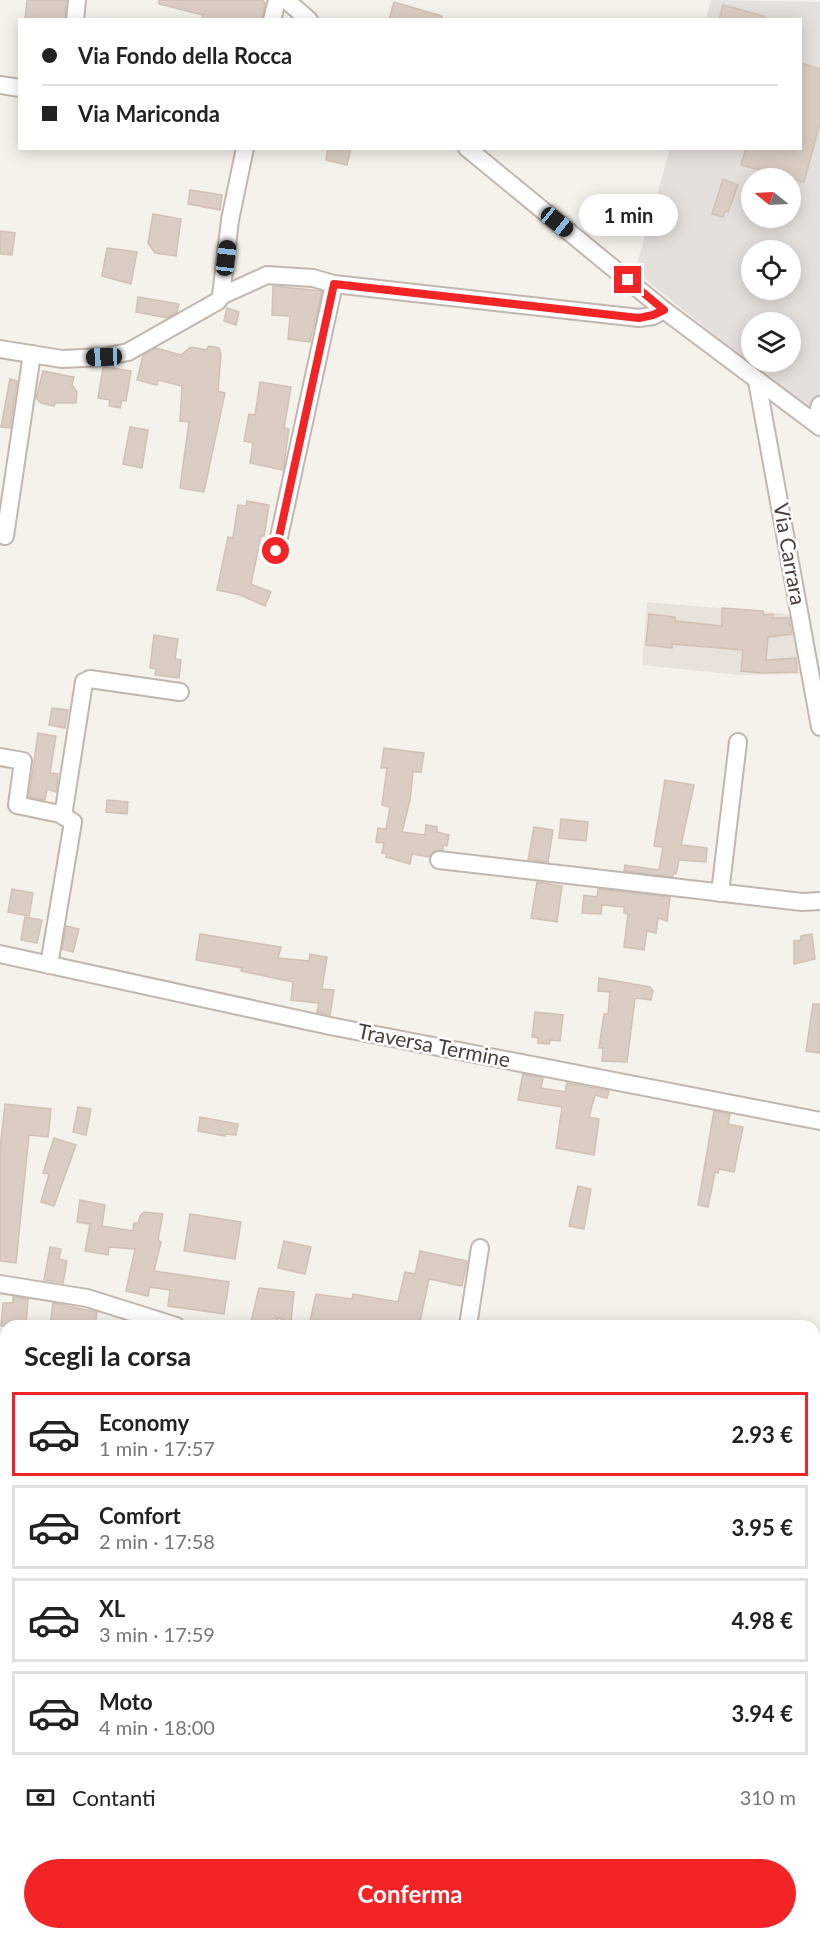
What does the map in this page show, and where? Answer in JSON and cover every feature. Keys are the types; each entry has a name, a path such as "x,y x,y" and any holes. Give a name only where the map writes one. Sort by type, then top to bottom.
{"street":[{"path":"75,18 77,0"},
{"path":"272,18 277,0"},
{"path":"286,0 307,18"},
{"path":"0,85 18,88"},
{"path":"0,349 62,359 104,357 128,352 219,301 230,220 245,150"},
{"path":"469,150 664,310 818,425"},
{"path":"221,296 267,275 313,278 334,284 639,318 664,310"},
{"path":"276,551 334,284"},
{"path":"5,536 32,354"},
{"name":"Via Carrara","path":"757,381 820,727"},
{"path":"818,425 820,405"},
{"path":"63,816 84,682 90,679 180,692"},
{"path":"720,893 738,742"},
{"path":"0,757 23,761 17,805 63,816 73,822 49,965"},
{"path":"439,860 802,902 820,901"},
{"name":"Traversa Termine","path":"0,954 330,1026 820,1121"},
{"path":"469,1320 480,1248"},
{"path":"0,1284 87,1298 159,1320"},
{"path":"127,1320 128,1309"}],"shaded area":[{"path":"711,0 820,2 820,393 813,415 760,372 801,372 801,312 741,312 741,357 635,271 670,150 802,150 802,18 706,18"},
{"path":"647,602 789,614 800,674 740,675 642,665"}],"building":[{"path":"27,0 66,0 65,18 25,18"},
{"path":"159,0 262,0 265,3 262,18 202,18 203,15 159,4"},
{"path":"394,2 442,16 442,18 390,18"},
{"path":"723,5 764,16 764,18 720,18"},
{"path":"802,63 820,69 820,123 804,182 801,181 801,168 752,168 741,165 745,150 802,150"},
{"path":"328,150 351,150 347,165 326,160"},
{"path":"723,179 738,185 728,212 725,211 723,217 712,214"},
{"path":"190,190 222,195 220,210 188,204"},
{"path":"153,214 181,219 176,256 155,253 148,243"},
{"path":"0,231 15,233 12,255 0,254"},
{"path":"107,248 137,252 131,284 102,276"},
{"path":"273,286 322,291 310,342 288,339 290,316 272,315"},
{"path":"138,297 179,304 177,312 167,318 136,312"},
{"path":"227,308 239,312 236,325 224,321"},
{"path":"209,346 219,348 221,354 218,391 225,393 204,492 180,488 189,422 180,421 182,386 158,380 157,385 137,380 143,356 156,348 181,355 191,347 206,350"},
{"path":"103,368 131,371 126,401 122,400 120,408 109,406 110,400 98,398"},
{"path":"43,371 74,377 72,385 77,392 76,403 55,403 54,406 41,403 36,398"},
{"path":"10,379 17,381 10,428 1,427"},
{"path":"260,382 291,387 284,428 289,429 283,470 250,463 253,443 244,441 249,414 255,415"},
{"path":"130,427 148,430 142,468 123,464"},
{"path":"247,501 269,505 264,536 261,536 251,584 271,592 265,606 240,595 217,590 228,537 233,538 238,505 246,506"},
{"path":"722,608 763,611 764,615 773,614 773,618 789,618 792,634 768,637 766,660 796,658 797,672 741,671 743,650 672,644 672,648 646,645 649,614 675,617 675,621 722,626"},
{"path":"154,635 178,639 175,659 181,660 179,678 155,675 156,669 150,668"},
{"path":"52,708 68,710 65,728 49,725"},
{"path":"38,733 56,736 50,773 58,774 56,792 47,789 45,800 29,797"},
{"path":"384,748 424,753 421,772 413,772 410,800 402,832 425,835 426,825 437,827 437,832 449,835 447,846 443,845 443,850 434,851 429,857 412,854 410,864 386,857 387,854 382,853 384,843 376,842 378,828 386,829 390,807 382,805 387,768 381,768"},
{"path":"665,780 694,785 681,845 707,848 706,862 679,860 676,874 674,873 673,877 624,871 625,865 659,870 663,847 654,846"},
{"path":"107,800 128,802 127,814 106,812"},
{"path":"561,819 588,822 586,841 559,838"},
{"path":"534,827 553,830 548,862 528,860"},
{"path":"537,882 562,886 557,922 531,918"},
{"path":"12,889 33,893 29,916 8,912"},
{"path":"598,889 670,897 667,921 658,918 656,933 647,931 644,950 624,947 628,914 624,913 624,907 602,905 601,914 582,913 584,895 597,897"},
{"path":"25,917 42,920 37,943 21,940"},
{"path":"66,926 79,929 73,952 62,949"},
{"path":"200,934 281,947 278,958 309,961 310,954 327,957 322,989 334,990 330,1015 317,1012 319,1003 291,1000 293,982 241,971 242,968 196,960"},
{"path":"812,934 815,959 794,964 794,941 801,940 801,936"},
{"path":"599,978 650,987 653,991 651,1000 635,998 627,1062 602,1061 603,1048 599,1048 604,1014 608,1014 610,992 598,991"},
{"path":"813,1004 820,1004 820,1053 806,1051"},
{"path":"535,1012 563,1015 560,1041 550,1040 549,1044 538,1043 538,1038 532,1037"},
{"path":"523,1074 543,1078 541,1088 565,1092 567,1083 609,1091 607,1098 595,1095 589,1117 599,1119 594,1155 556,1148 562,1107 518,1100"},
{"path":"5,1104 51,1109 48,1137 29,1135 16,1263 0,1261 0,1149"},
{"path":"78,1107 91,1109 86,1135 73,1132"},
{"path":"714,1111 730,1114 728,1124 743,1127 734,1172 719,1169 718,1173 715,1172 708,1207 698,1205"},
{"path":"200,1117 238,1124 236,1135 225,1134 225,1136 198,1131"},
{"path":"54,1138 76,1145 54,1206 41,1202 49,1174 43,1173"},
{"path":"578,1186 591,1189 584,1229 569,1226"},
{"path":"80,1200 105,1205 102,1226 133,1231 134,1223 138,1223 144,1212 163,1214 158,1240 161,1242 154,1271 229,1282 224,1314 168,1306 170,1290 150,1287 148,1296 126,1291 135,1249 109,1247 108,1255 85,1251 90,1224 77,1222"},
{"path":"190,1214 241,1222 235,1259 184,1251"},
{"path":"284,1241 311,1247 305,1274 278,1268"},
{"path":"50,1247 61,1249 59,1259 67,1261 63,1283 44,1280"},
{"path":"420,1251 467,1261 462,1286 429,1279 420,1320 310,1320 316,1294 352,1299 353,1294 398,1302 405,1272 415,1274"},
{"path":"259,1288 294,1292 291,1320 278,1318 277,1320 251,1320"},
{"path":"13,1297 28,1299 26,1320 2,1320 3,1303 13,1303"},
{"path":"53,1303 97,1312 96,1320 51,1320"}],"route":[{"path":"276,551 334,284 639,318 664,310 628,280"}]}
